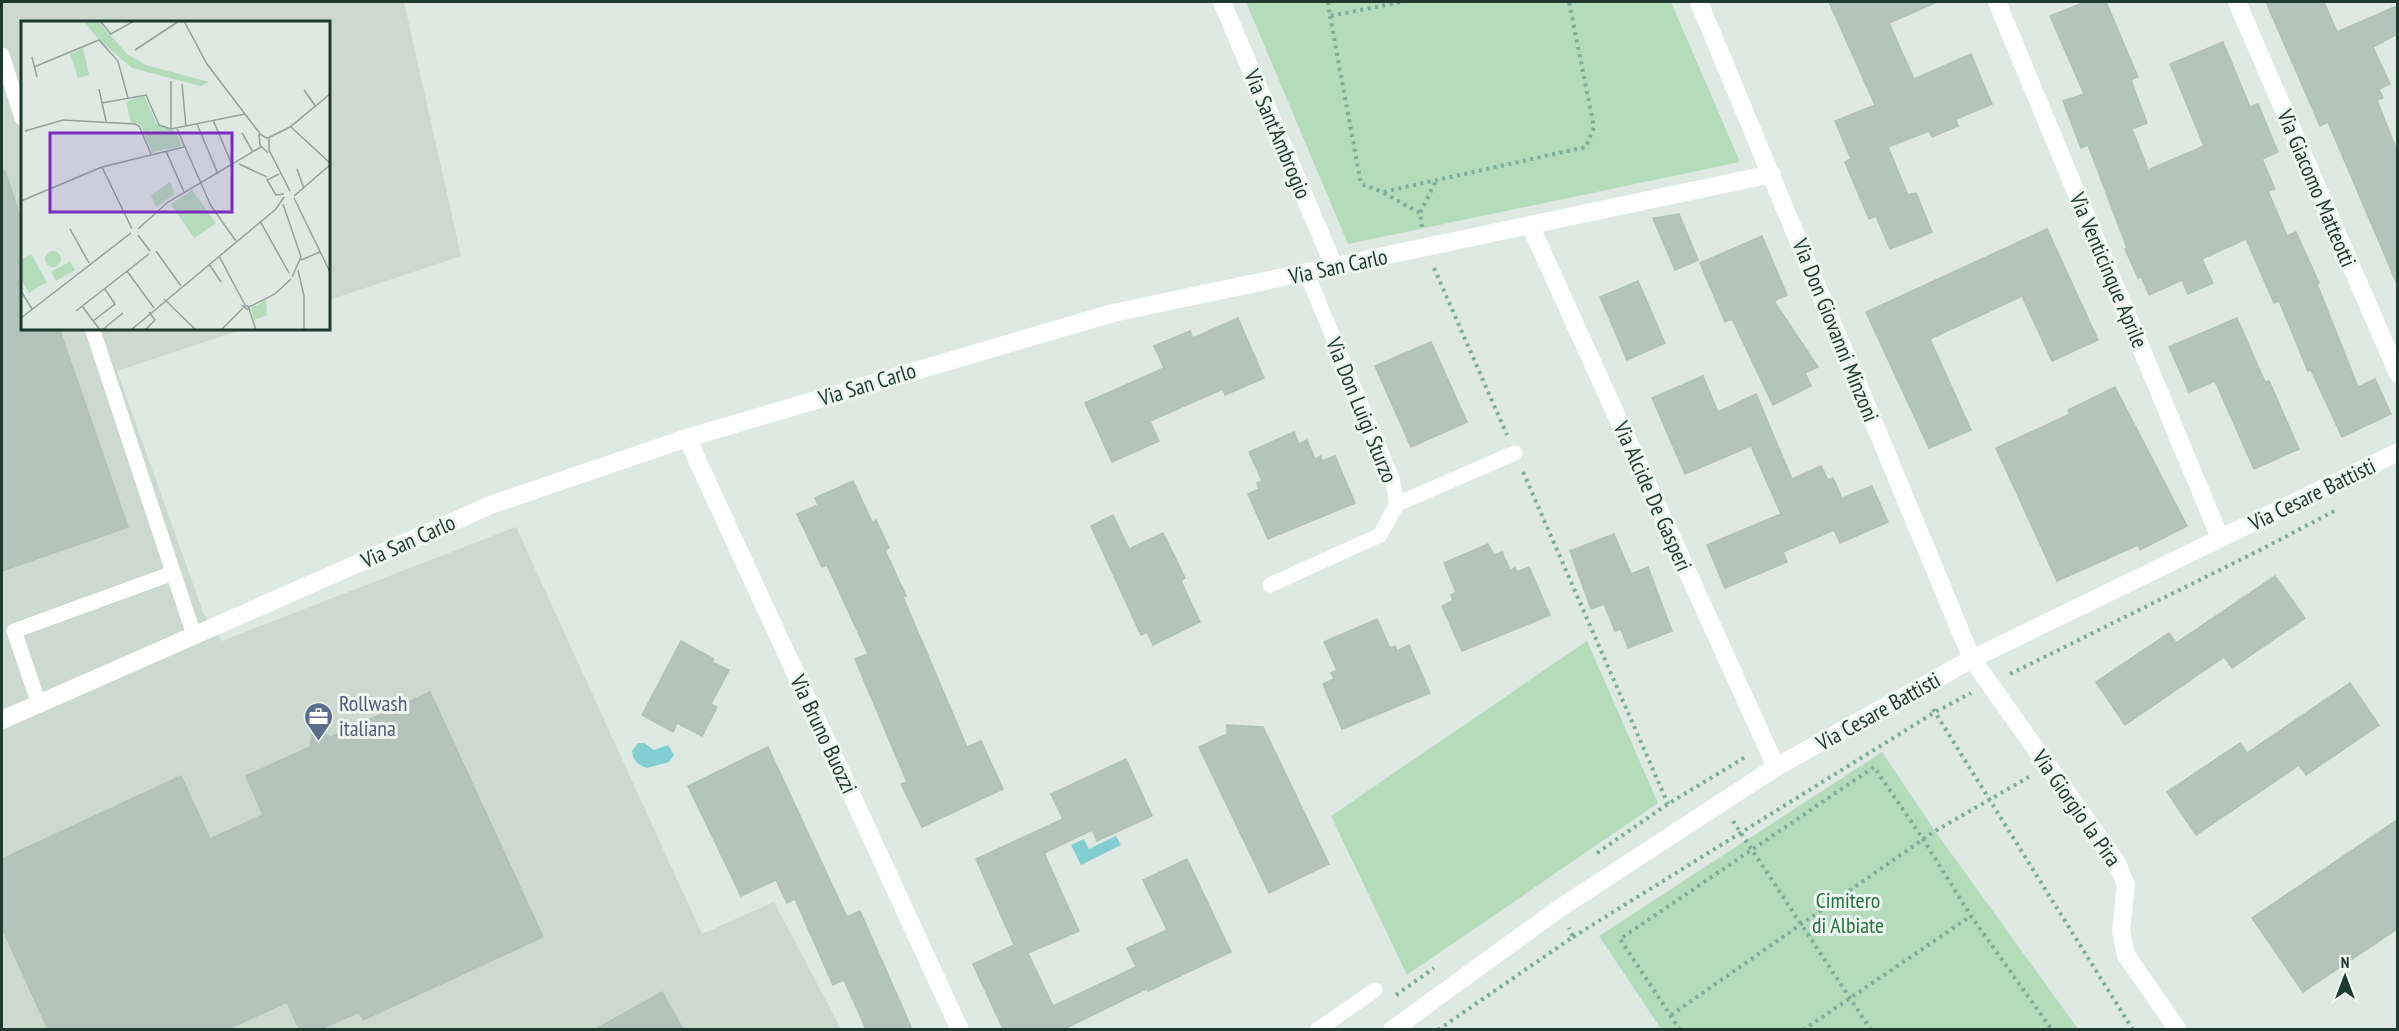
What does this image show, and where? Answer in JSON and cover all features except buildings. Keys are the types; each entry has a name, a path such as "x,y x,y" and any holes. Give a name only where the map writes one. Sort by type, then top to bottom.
{"street":[{"name":"Via Sant'Ambrogio","path":"1222,2 1334,266"},
{"name":"Via Don Giovanni Minzoni","path":"1699,2 1972,660"},
{"name":"Via Venticinque Aprile","path":"1997,2 2220,538"},
{"name":"Via Giacomo Matteotti","path":"2237,2 2397,374"},
{"name":"Via San Carlo","path":"2,720 493,504 687,438 1113,312 1772,174"},
{"name":"Via Alcide De Gasperi","path":"1530,225 1776,767"},
{"name":"Via Bruno Buozzi","path":"687,438 960,1029"},
{"name":"Via Cesare Battisti","path":"1392,1029 1560,908 1776,767 1972,660 2397,452"},
{"name":"Via Giorgio la Pira","path":"1972,660 2117,863 2126,885 2121,931 2126,955 2178,1029"}],"lane":[{"path":"2,54 21,115"},
{"name":"Via Don Luigi Sturzo","path":"1270,585 1380,535 1397,504 1392,478 1306,272"},
{"path":"93,330 194,635"},
{"path":"1397,504 1515,453"},
{"path":"39,704 14,631 173,573"},
{"path":"1317,1029 1375,990"}],"path":[{"path":"1328,2 1361,184 1383,192 1420,213"},
{"path":"1330,16 1401,2"},
{"path":"1383,192 1586,147 1594,127 1569,2"},
{"path":"1436,182 1420,213 1425,247 1668,804"},
{"path":"1922,687 2133,1029"},
{"path":"1671,1015 1801,922 1923,839 2048,766"},
{"path":"1680,1029 1620,939 1874,767 1971,916 2052,1029"},
{"path":"1722,803 1871,1029"},
{"path":"1438,1029 1573,937 1560,908"},
{"path":"1803,1029 1971,916"}],"shaded area":[{"path":"2,2 404,2 461,256 330,300 330,21 21,21 21,330 241,330 117,371 203,612 222,641 516,527 702,934 774,902 841,1029 2,1030"}],"green space":[{"path":"1246,2 1671,2 1740,162 1348,244"},
{"path":"1587,641 1658,803 1407,975 1331,816"},
{"name":"Cimitero di Albiate","path":"1882,752 1935,831 2078,1029 1661,1029 1599,936"}],"water":[{"path":"638,743 644,743 654,750 668,745 674,755 669,762 647,768 635,760 632,751"},
{"path":"1116,836 1121,845 1081,865 1071,845 1084,839 1089,849"}],"place":[{"name":"Rollwash italiana","path":"318,742"}]}
